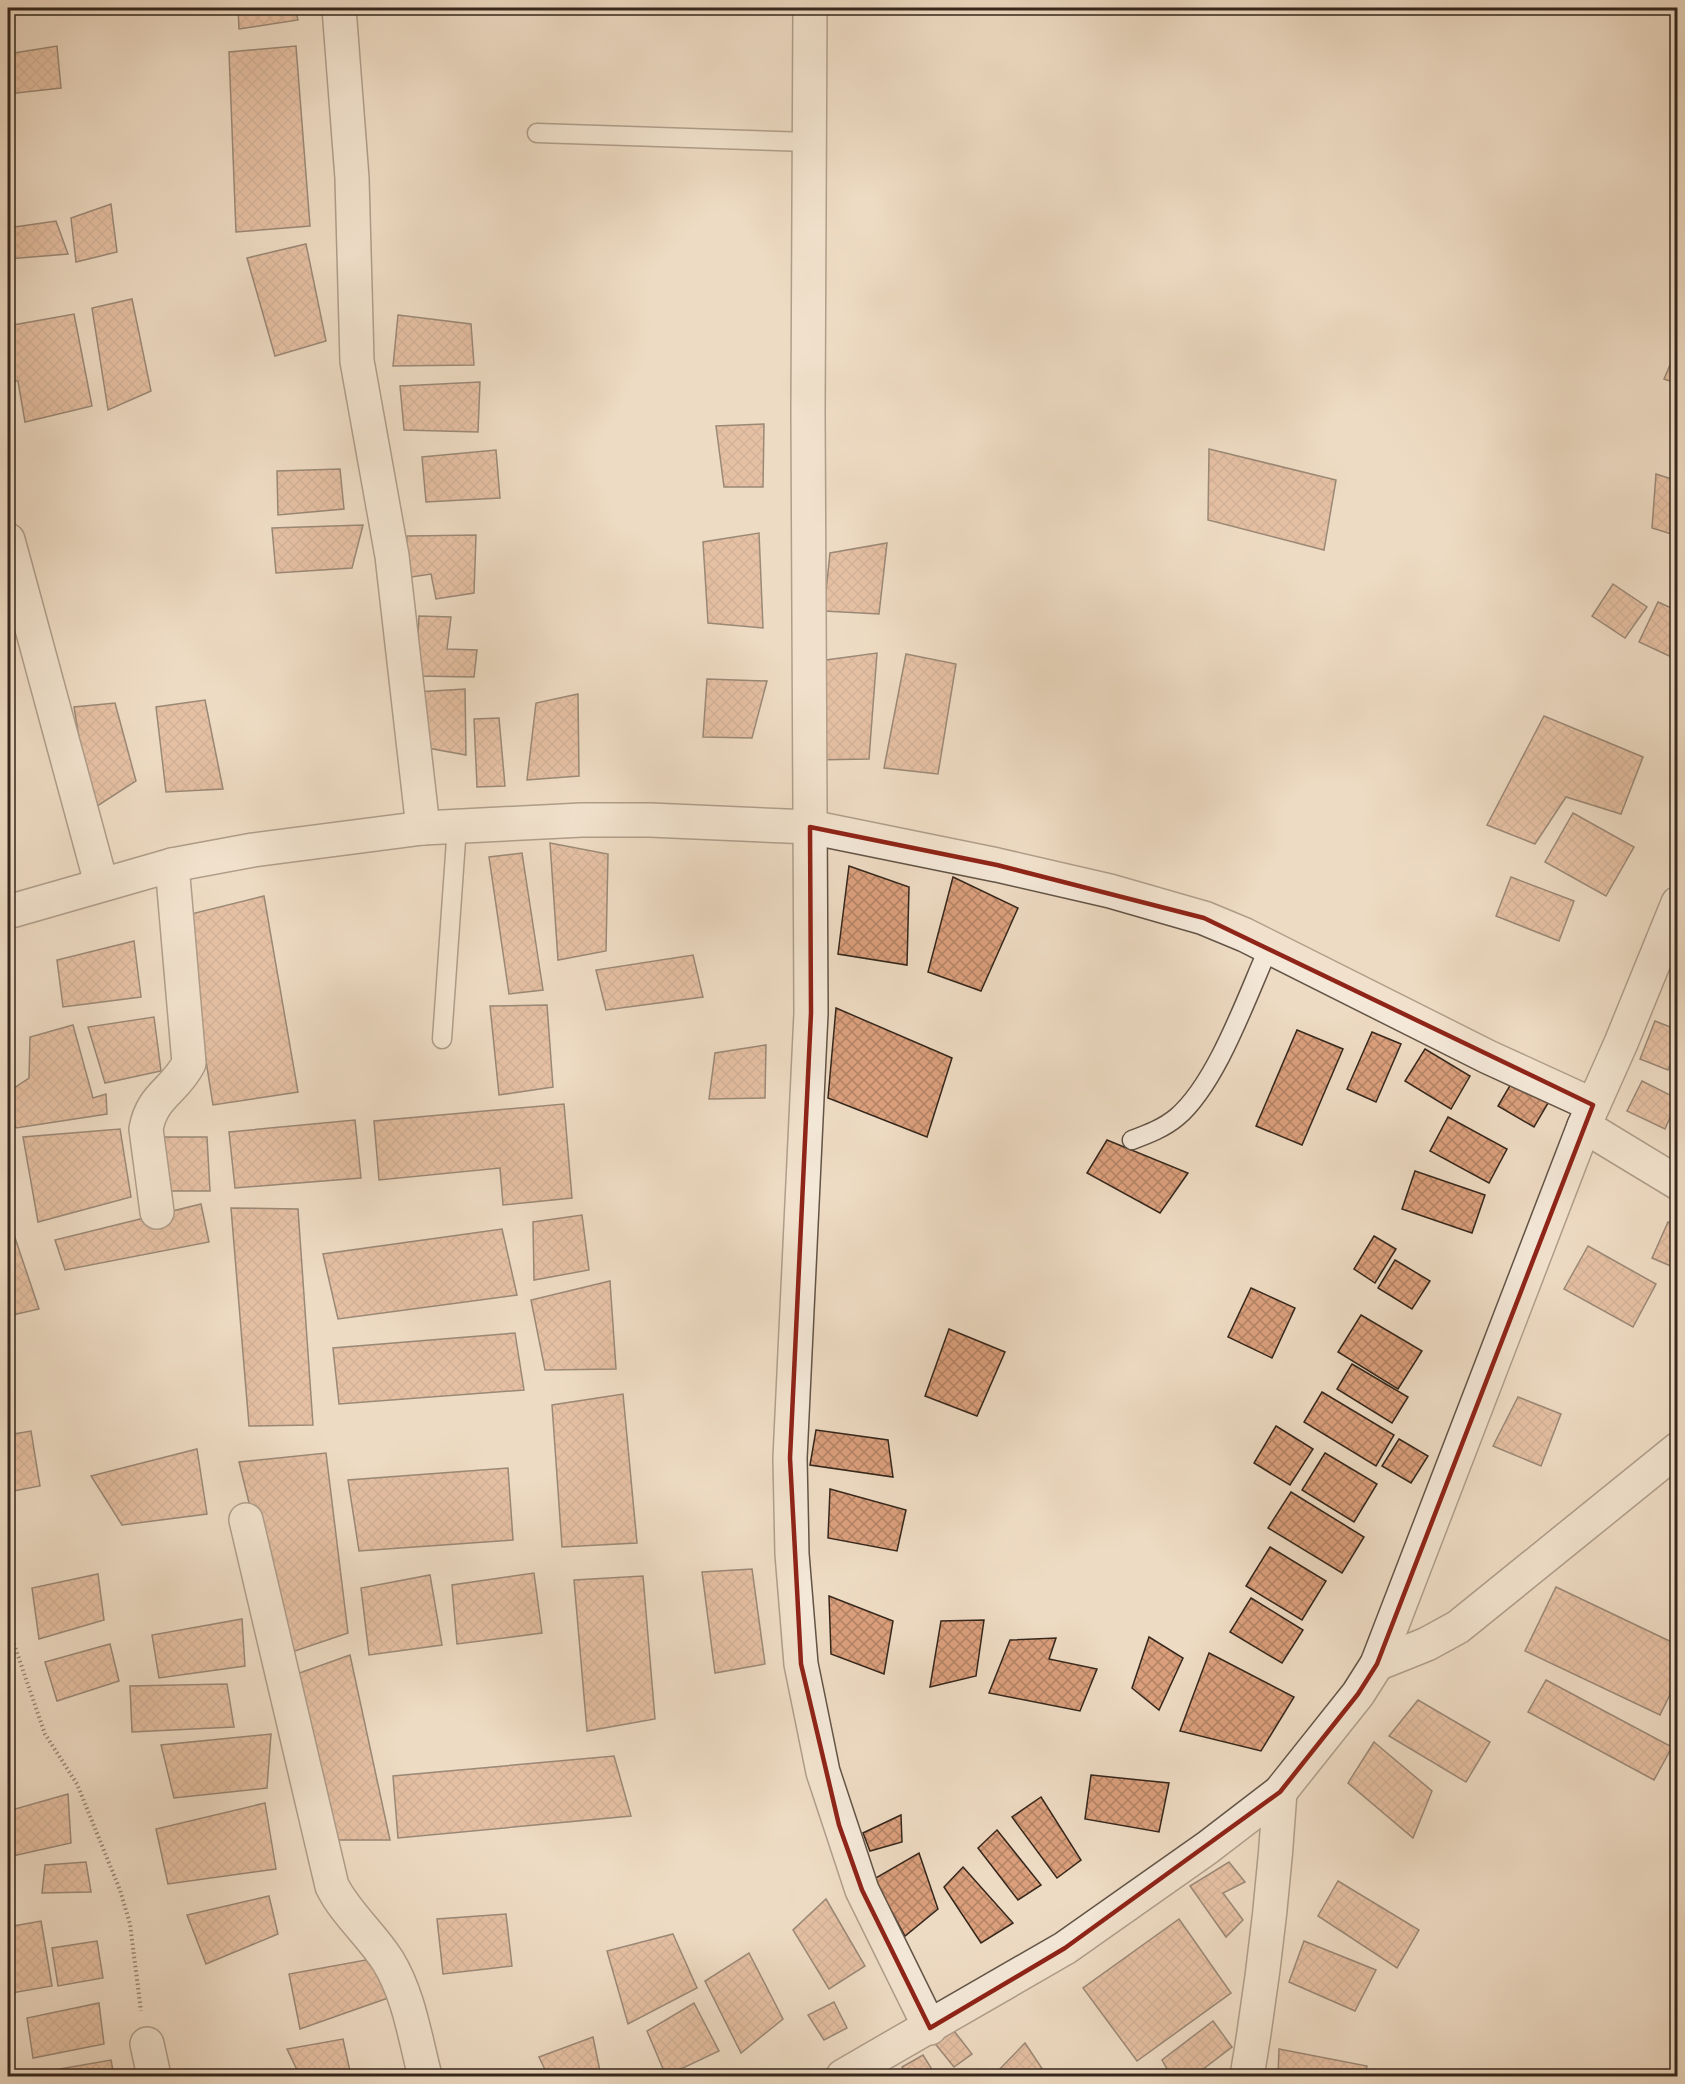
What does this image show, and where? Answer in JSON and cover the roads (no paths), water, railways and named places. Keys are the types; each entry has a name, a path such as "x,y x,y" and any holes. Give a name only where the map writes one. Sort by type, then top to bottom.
{"street":[{"path":"339,8 353,198 357,361 392,556 423,828"},
{"path":"810,8 808,142 811,1013 790,1458 792,1554 801,1664 823,1772 862,1890 930,2028"},
{"path":"8,540 100,883"},
{"path":"8,912 100,883 172,865 253,850 423,828 594,820 732,822 810,826 997,865 1154,902 1204,918 1269,947 1488,1057 1588,1116 1677,1183"},
{"path":"157,1212 146,1129 147,1119 150,1109 182,1076 189,1062 172,865"},
{"path":"843,2076 930,2028 1065,1948 1184,1866 1280,1792 1358,1695 1377,1664 1588,1116 1648,981 1677,903"},
{"path":"1377,1664 1427,1644 1458,1627 1677,1449"},
{"path":"246,1520 332,1886 339,1901 375,1942 397,1976 425,2076"},
{"path":"1247,2076 1261,1997 1275,1878 1280,1792"},
{"path":"147,2044 154,2076"}],"lane":[{"path":"537,133 808,142"},
{"path":"442,1039 457,826"},
{"path":"1132,1140 1160,1129 1178,1116 1194,1098 1209,1076 1269,947"}]}
